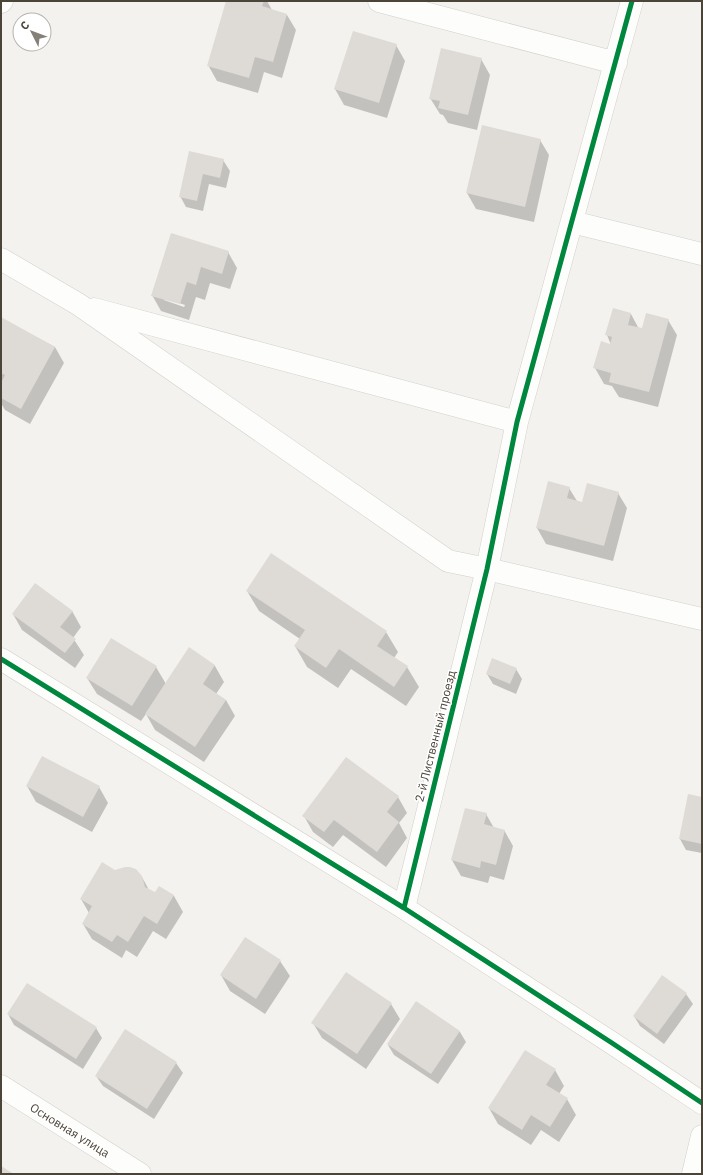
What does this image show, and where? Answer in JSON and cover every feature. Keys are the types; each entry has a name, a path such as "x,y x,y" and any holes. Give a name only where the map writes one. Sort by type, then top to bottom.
{"street":[{"path":"379,1 616,63"},
{"name":"2-й Лиственный проезд","path":"404,908 487,569 518,422 632,1"},
{"path":"572,222 702,254"},
{"path":"1,259 78,304 448,561 702,619"},
{"path":"78,304 518,422"},
{"path":"1,659 404,908 702,1103"},
{"name":"Основная улица","path":"1,1086 140,1174"},
{"path":"693,1174 702,1136"}],"building":[{"path":"226,1 264,1 262,6 287,14 273,62 255,57 249,78 207,66"},
{"path":"353,31 397,44 379,103 334,89"},
{"path":"441,48 482,58 468,115 438,108 440,101 429,99"},
{"path":"482,125 541,139 525,207 466,193"},
{"path":"189,151 224,159 220,178 203,174 197,201 179,197"},
{"path":"171,233 229,251 222,274 201,267 196,285 187,282 180,304 151,296"},
{"path":"613,308 631,313 628,325 642,328 646,313 669,319 649,392 609,382 611,373 593,368 601,341 610,344 612,337 605,335"},
{"path":"1,317 55,347 21,409 1,398 1,383 5,375 1,373"},
{"path":"548,481 570,487 567,498 582,502 587,483 619,492 604,546 536,528"},
{"path":"271,553 387,631 377,646 408,666 394,687 339,649 326,668 294,646 305,630 246,591"},
{"path":"35,583 73,611 60,627 76,639 65,653 12,614"},
{"path":"111,638 157,666 132,706 86,678"},
{"path":"189,647 215,665 203,684 226,700 195,747 145,714"},
{"path":"492,658 517,668 510,684 486,674"},
{"path":"42,756 100,786 83,817 26,786"},
{"path":"346,757 399,796 387,812 399,822 377,852 334,820 324,832 302,816"},
{"path":"688,794 702,797 702,844 679,839"},
{"path":"465,808 487,813 484,824 505,830 496,865 481,861 480,868 451,860"},
{"path":"102,862 115,870 125,867 136,869 142,876 145,887 155,892 159,886 174,895 157,924 144,916 128,942 117,935 112,942 82,924 92,906 80,899"},
{"path":"245,937 281,960 256,999 220,975"},
{"path":"346,972 392,1003 357,1054 311,1023"},
{"path":"662,975 687,993 657,1034 633,1016"},
{"path":"27,983 97,1027 76,1059 7,1014"},
{"path":"416,1001 460,1031 431,1074 387,1044"},
{"path":"125,1029 177,1062 147,1109 95,1076"},
{"path":"525,1050 556,1069 546,1085 568,1098 550,1127 531,1115 522,1130 488,1108"},
{"path":"1,1166 14,1174 1,1174"}],"cycle path":[{"path":"404,908 487,569 517,422 632,1"},
{"path":"1,659 404,908 702,1103"}]}
